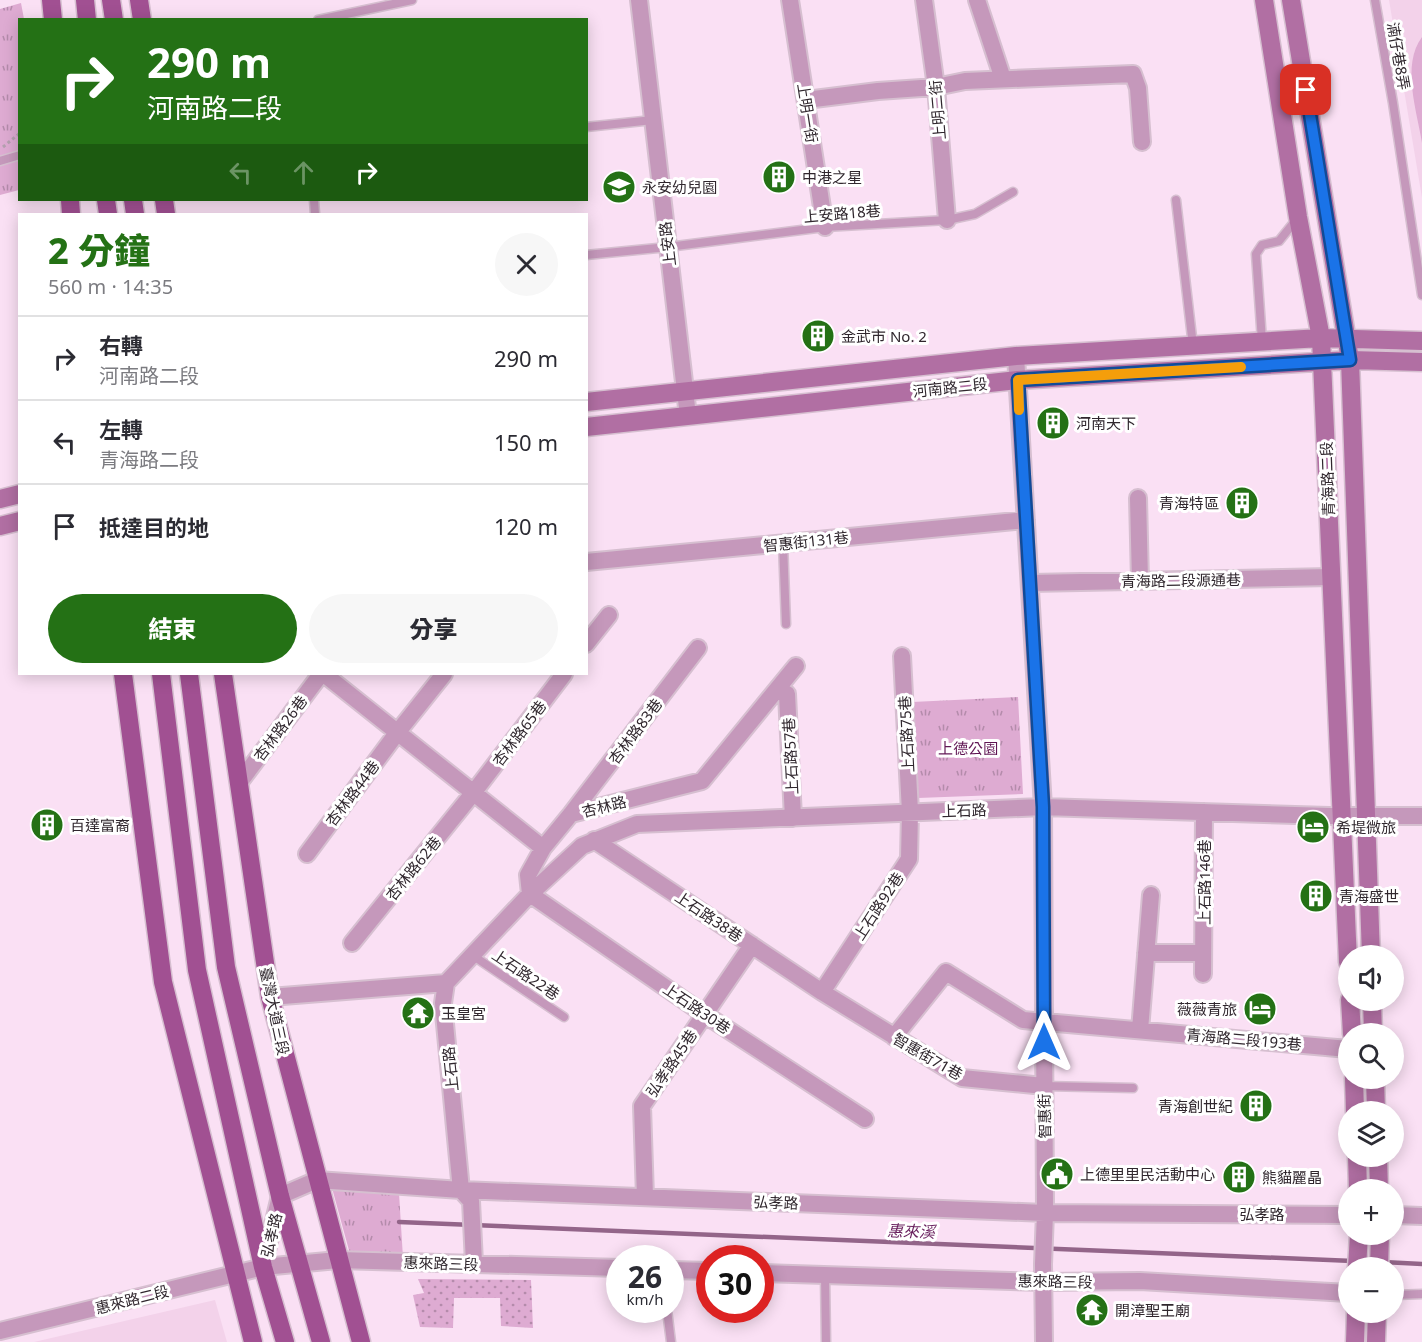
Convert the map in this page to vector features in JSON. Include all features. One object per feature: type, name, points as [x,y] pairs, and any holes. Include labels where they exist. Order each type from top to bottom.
[{"type":"main road","points":[[51,0],[53,18]]},
{"type":"main road","points":[[85,0],[87,18]]},
{"type":"main road","points":[[111,0],[114,18]]},
{"type":"main road","points":[[139,0],[142,18]]},
{"type":"main road","name":"青海路二段","points":[[1264,0],[1298,217],[1321,338],[1347,945]]},
{"type":"main road","name":"青海路二段","points":[[1291,0],[1350,360],[1371,945]]},
{"type":"main road","name":"河南路二段","points":[[588,402],[1016,356],[1321,338],[1422,341]]},
{"type":"main road","name":"河南路二段","points":[[588,427],[1018,380],[1350,360],[1422,362]]},
{"type":"main road","points":[[0,499],[18,494]]},
{"type":"main road","points":[[0,526],[18,522]]},
{"type":"main road","points":[[123,675],[162,982],[253,1342]]},
{"type":"main road","points":[[161,675],[197,970],[264,1267],[285,1342]]},
{"type":"main road","points":[[189,675],[226,967],[280,1196],[321,1342]]},
{"type":"main road","name":"臺灣大道三段","points":[[223,675],[270,997],[360,1342]]},
{"type":"main road","points":[[1355,1342],[1356,1323]]},
{"type":"main road","points":[[1376,1342],[1377,1323]]},
{"type":"street","name":"上安路","points":[[639,0],[688,416]]},
{"type":"street","name":"上明一街","points":[[790,0],[825,227]]},
{"type":"street","name":"上明二街","points":[[924,0],[936,87],[947,220]]},
{"type":"street","points":[[977,0],[1003,79]]},
{"type":"street","points":[[806,100],[936,87],[965,81],[1133,74],[1138,88],[1142,142]]},
{"type":"street","name":"智惠街","points":[[1016,356],[1043,807],[1045,1221],[1043,1282]]},
{"type":"street","points":[[1138,498],[1140,581]]},
{"type":"street","name":"智惠街131巷","points":[[588,562],[1026,520]]},
{"type":"street","name":"青海路二段源通巷","points":[[1030,584],[1331,577]]},
{"type":"street","points":[[588,641],[609,615]]},
{"type":"street","name":"杏林路83巷","points":[[571,814],[698,648]]},
{"type":"street","name":"上石路75巷","points":[[902,656],[910,812]]},
{"type":"street","name":"杏林路","points":[[543,848],[571,814],[702,781],[796,666]]},
{"type":"street","name":"杏林路26巷","points":[[239,783],[321,675]]},
{"type":"street","points":[[323,675],[543,848],[528,874],[530,894]]},
{"type":"street","name":"杏林路44巷","points":[[307,854],[443,675]]},
{"type":"street","name":"杏林路65巷","points":[[474,792],[563,675]]},
{"type":"street","name":"上石路57巷","points":[[787,694],[793,818]]},
{"type":"street","name":"杏林路62巷","points":[[352,943],[474,792]]},
{"type":"street","name":"上石路","points":[[474,1263],[443,1003],[446,983],[530,894],[582,846],[594,840],[637,824],[1043,807],[1342,816],[1422,816]]},
{"type":"street","name":"上石路92巷","points":[[822,992],[909,859],[910,812]]},
{"type":"street","name":"上石路146巷","points":[[1203,974],[1204,812]]},
{"type":"street","name":"上石路38巷","points":[[594,840],[822,992]]},
{"type":"street","name":"上石路30巷","points":[[530,894],[704,1014],[865,1119]]},
{"type":"street","points":[[1140,1030],[1150,895]]},
{"type":"street","name":"弘孝路45巷","points":[[645,1197],[642,1106],[752,945]]},
{"type":"street","points":[[1146,953],[1203,952]]},
{"type":"street","name":"青海路二段193巷","points":[[894,1036],[946,972],[1023,1020],[1338,1048]]},
{"type":"street","points":[[270,997],[446,983]]},
{"type":"street","name":"智惠街71巷","points":[[822,992],[962,1078],[1044,1086]]},
{"type":"street","name":"弘孝路","points":[[264,1267],[280,1196],[317,1180],[466,1195],[645,1197],[1045,1221],[1338,1215]]},
{"type":"street","points":[[1404,1215],[1422,1216]]},
{"type":"street","name":"惠來路三段","points":[[264,1267],[338,1260],[606,1268]]},
{"type":"street","name":"惠來路二段","points":[[0,1331],[264,1267]]},
{"type":"street","name":"惠來路三段","points":[[774,1273],[1043,1282],[1140,1281],[1338,1292]]},
{"type":"street","points":[[1043,1282],[1044,1342]]},
{"type":"lane","points":[[327,18],[412,0]]},
{"type":"lane","name":"湳仔巷8弄","points":[[1375,0],[1418,245],[1422,295]]},
{"type":"lane","points":[[588,127],[653,120]]},
{"type":"lane","points":[[0,161],[18,156]]},
{"type":"lane","name":"上安路18巷","points":[[588,255],[825,227],[947,220],[975,214],[1013,192]]},
{"type":"lane","points":[[1176,200],[1193,345]]},
{"type":"lane","points":[[1262,342],[1256,254],[1262,245],[1279,241],[1298,217]]},
{"type":"lane","points":[[783,543],[786,624]]},
{"type":"lane","name":"上石路22巷","points":[[472,955],[564,1017]]},
{"type":"lane","points":[[1044,1086],[1132,1088]]},
{"type":"lane","points":[[825,1275],[826,1342]]},
{"type":"lane","points":[[1404,1295],[1422,1294]]},
{"type":"lane","points":[[668,1323],[671,1342]]},
{"type":"path","points":[[0,149],[18,135]]},
{"type":"shaded area","points":[[1389,0],[1422,0],[1422,198]]},
{"type":"shaded area","points":[[215,1300],[227,1342],[34,1342]]},
{"type":"green space","points":[[21,3],[24,18],[18,18],[18,190],[0,195],[0,9]]},
{"type":"green space","points":[[1422,37],[1422,143],[1411,74],[1412,61]]},
{"type":"green space","name":"上德公園","points":[[1018,697],[1023,794],[918,798],[912,702]]},
{"type":"green space","points":[[332,1188],[399,1193],[403,1258],[350,1254]]},
{"type":"green space","points":[[418,1279],[531,1280],[533,1328],[501,1326],[500,1298],[454,1298],[453,1328],[420,1327],[413,1295],[424,1293]]},
{"type":"waterway","name":"惠來溪","points":[[399,1222],[1338,1260]]},
{"type":"waterway","name":"惠來溪","points":[[1404,1263],[1422,1264]]},
{"type":"slow traffic","points":[[1019,410],[1018,380],[1241,367]]},
{"type":"place","name":"中港之星","points":[[779,177]]},
{"type":"place","name":"永安幼兒園","points":[[619,187]]},
{"type":"place","name":"金武市 No. 2","points":[[818,336]]},
{"type":"place","name":"河南天下","points":[[1053,423]]},
{"type":"place","name":"青海特區","points":[[1242,503]]},
{"type":"place","name":"百達富裔","points":[[47,825]]},
{"type":"place","name":"希堤微旅","points":[[1313,827]]},
{"type":"place","name":"青海盛世","points":[[1316,896]]},
{"type":"place","name":"薇薇青旅","points":[[1260,1009]]},
{"type":"place","name":"玉皇宮","points":[[418,1013]]},
{"type":"place","name":"青海創世紀","points":[[1256,1106]]},
{"type":"place","name":"上德里里民活動中心","points":[[1057,1174]]},
{"type":"place","name":"熊貓麗晶","points":[[1239,1177]]},
{"type":"place","name":"開漳聖王廟","points":[[1092,1310]]},
{"type":"route","points":[[1044,1042],[1043,807],[1018,380],[1350,360],[1306,90]]}]
